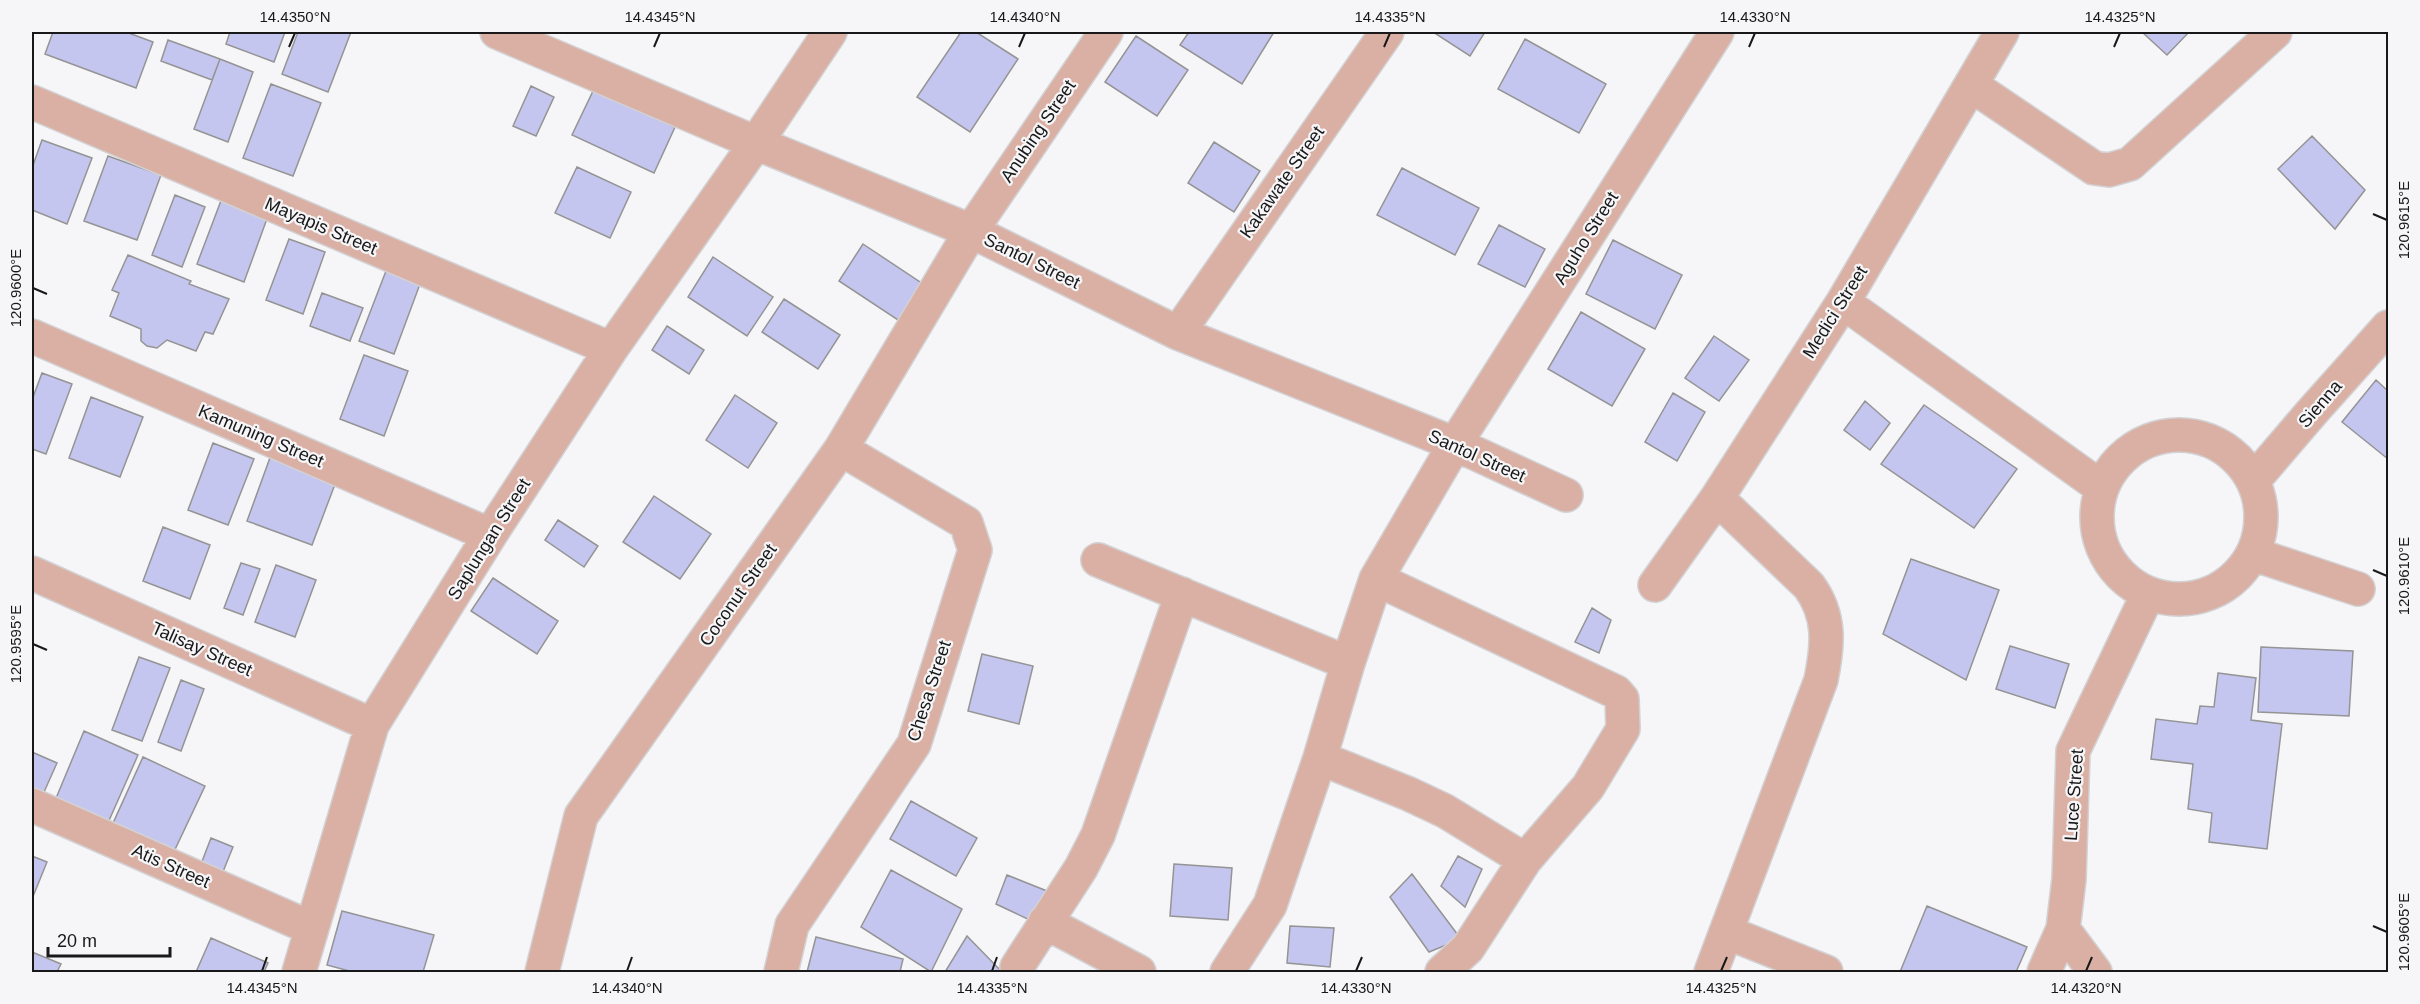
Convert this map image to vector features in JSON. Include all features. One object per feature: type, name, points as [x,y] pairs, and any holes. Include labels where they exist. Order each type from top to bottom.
[{"type":"street","name":"Santol Street","points":[[497,32],[756,143],[971,231],[1178,333],[1455,444],[1566,495]]},
{"type":"street","name":"Saplungan Street","points":[[299,972],[372,725],[490,536],[611,349],[756,143],[830,32]]},
{"type":"street","name":"Anubing Street","points":[[971,231],[1106,32]]},
{"type":"street","name":"Kakawate Street","points":[[1178,333],[1387,32]]},
{"type":"street","name":"Aguho Street","points":[[1227,972],[1270,905],[1320,758],[1376,579],[1455,444],[1717,32]]},
{"type":"street","name":"Medici Street","points":[[1655,585],[1717,498],[1844,302],[2002,32]]},
{"type":"street","points":[[1971,85],[2094,168],[2109,170],[2130,164],[2275,32]]},
{"type":"street","name":"Mayapis Street","points":[[32,102],[611,349]]},
{"type":"street","name":"Coconut Street","points":[[542,972],[581,816],[842,449],[971,231]]},
{"type":"street","points":[[1844,302],[2102,488]]},
{"type":"street","name":"Sienna","points":[[2253,482],[2388,327]]},
{"type":"street","name":"Kamuning Street","points":[[32,336],[490,536]]},
{"type":"street","points":[[2190,435],[2216,443],[2238,459],[2253,482],[2261,505],[2260,530],[2253,554],[2238,574],[2219,589],[2196,597],[2172,599],[2148,594],[2127,581],[2110,561],[2100,539],[2097,513],[2102,488],[2116,464],[2137,447],[2162,436],[2190,435]]},
{"type":"street","name":"Chesa Street","points":[[781,972],[792,925],[914,744],[975,550],[966,523],[842,449]]},
{"type":"street","points":[[1711,972],[1821,680],[1827,652],[1824,616],[1820,601],[1815,594],[1717,498]]},
{"type":"street","points":[[2253,554],[2358,589]]},
{"type":"street","points":[[1098,560],[1348,663]]},
{"type":"street","name":"Talisay Street","points":[[32,573],[372,725]]},
{"type":"street","points":[[1376,579],[1616,692],[1622,699],[1623,729],[1588,787],[1525,860],[1468,948],[1442,972]]},
{"type":"street","points":[[1017,967],[1081,867],[1098,835],[1182,594]]},
{"type":"street","name":"Luce Street","points":[[2044,972],[2063,929],[2068,879],[2073,751],[2148,594]]},
{"type":"street","points":[[1320,758],[1445,811],[1525,860]]},
{"type":"street","name":"Atis Street","points":[[32,805],[311,928]]},
{"type":"street","points":[[1045,922],[1139,972]]},
{"type":"street","points":[[2063,929],[2095,972]]},
{"type":"street","points":[[1726,932],[1826,972]]},
{"type":"building","points":[[53,32],[126,32],[153,42],[136,88],[45,54]]},
{"type":"building","points":[[230,32],[285,32],[274,62],[226,44]]},
{"type":"building","points":[[298,32],[351,32],[328,92],[282,74]]},
{"type":"building","points":[[961,32],[976,32],[1018,59],[970,132],[917,97]]},
{"type":"building","points":[[1189,32],[1274,32],[1242,84],[1180,45]]},
{"type":"building","points":[[1433,32],[1485,32],[1470,56]]},
{"type":"building","points":[[2142,32],[2189,32],[2167,55]]},
{"type":"building","points":[[1136,36],[1188,70],[1157,116],[1105,82]]},
{"type":"building","points":[[1525,39],[1606,84],[1579,133],[1498,89]]},
{"type":"building","points":[[168,40],[220,59],[212,80],[161,61]]},
{"type":"building","points":[[220,59],[253,72],[228,142],[194,129]]},
{"type":"building","points":[[271,84],[321,103],[293,176],[243,158]]},
{"type":"building","points":[[531,86],[554,97],[536,136],[513,126]]},
{"type":"building","points":[[594,89],[675,127],[654,173],[572,135]]},
{"type":"building","points":[[2312,136],[2365,190],[2335,229],[2278,169]]},
{"type":"building","points":[[42,140],[92,158],[67,224],[32,210],[32,168]]},
{"type":"building","points":[[1214,142],[1260,171],[1234,212],[1188,183]]},
{"type":"building","points":[[108,156],[161,175],[137,240],[84,221]]},
{"type":"building","points":[[577,167],[631,192],[610,238],[555,213]]},
{"type":"building","points":[[1402,168],[1479,208],[1455,255],[1377,215]]},
{"type":"building","points":[[175,195],[205,207],[182,267],[152,255]]},
{"type":"building","points":[[222,198],[268,216],[244,282],[197,264]]},
{"type":"building","points":[[1499,225],[1545,249],[1525,287],[1478,264]]},
{"type":"building","points":[[289,239],[325,252],[303,314],[266,300]]},
{"type":"building","points":[[1613,240],[1682,275],[1655,329],[1586,294]]},
{"type":"building","points":[[863,244],[923,284],[898,320],[839,281]]},
{"type":"building","points":[[128,255],[191,281],[189,284],[229,299],[213,334],[205,332],[196,351],[167,340],[157,348],[147,346],[141,341],[141,329],[110,316],[119,293],[112,290]]},
{"type":"building","points":[[713,257],[773,297],[747,336],[688,297]]},
{"type":"building","points":[[386,271],[420,284],[394,354],[359,341]]},
{"type":"building","points":[[322,293],[363,308],[350,341],[310,326]]},
{"type":"building","points":[[784,299],[840,335],[818,369],[762,332]]},
{"type":"building","points":[[1581,312],[1645,349],[1612,406],[1548,369]]},
{"type":"building","points":[[667,326],[704,350],[689,374],[652,350]]},
{"type":"building","points":[[1714,336],[1749,360],[1719,401],[1685,378]]},
{"type":"building","points":[[364,355],[408,371],[384,436],[340,419]]},
{"type":"building","points":[[42,373],[72,384],[46,454],[32,449],[32,400]]},
{"type":"building","points":[[2376,380],[2388,391],[2388,459],[2342,422]]},
{"type":"building","points":[[1673,393],[1705,412],[1677,461],[1645,442]]},
{"type":"building","points":[[735,395],[777,423],[748,468],[706,440]]},
{"type":"building","points":[[91,397],[143,417],[120,477],[69,458]]},
{"type":"building","points":[[1865,401],[1890,423],[1870,450],[1844,430]]},
{"type":"building","points":[[1924,405],[2017,469],[1974,528],[1881,464]]},
{"type":"building","points":[[213,443],[254,459],[228,525],[188,510]]},
{"type":"building","points":[[271,455],[337,479],[312,545],[247,521]]},
{"type":"building","points":[[654,496],[711,534],[680,579],[623,542]]},
{"type":"building","points":[[558,520],[598,546],[584,567],[545,540]]},
{"type":"building","points":[[163,527],[210,545],[190,599],[143,581]]},
{"type":"building","points":[[1911,559],[1999,590],[1966,680],[1883,634]]},
{"type":"building","points":[[241,563],[260,569],[243,615],[224,608]]},
{"type":"building","points":[[276,565],[316,580],[295,637],[255,622]]},
{"type":"building","points":[[493,578],[558,621],[537,654],[471,611]]},
{"type":"building","points":[[1592,608],[1611,620],[1599,653],[1575,642]]},
{"type":"building","points":[[2010,646],[2069,664],[2055,708],[1996,689]]},
{"type":"building","points":[[2261,647],[2353,651],[2349,716],[2258,712]]},
{"type":"building","points":[[982,654],[1033,666],[1019,724],[968,711]]},
{"type":"building","points":[[139,657],[170,668],[142,741],[112,730]]},
{"type":"building","points":[[2218,673],[2256,678],[2251,720],[2282,724],[2267,849],[2209,842],[2212,813],[2188,809],[2193,764],[2151,759],[2156,719],[2197,724],[2200,706],[2214,707]]},
{"type":"building","points":[[181,680],[204,689],[181,751],[158,742]]},
{"type":"building","points":[[84,731],[138,755],[107,825],[54,803]]},
{"type":"building","points":[[32,752],[57,763],[40,801],[32,797]]},
{"type":"building","points":[[143,757],[205,786],[170,860],[109,832]]},
{"type":"building","points":[[911,801],[977,838],[956,876],[890,839]]},
{"type":"building","points":[[211,838],[233,847],[218,884],[196,877]]},
{"type":"building","points":[[32,856],[47,862],[32,899]]},
{"type":"building","points":[[1458,856],[1482,869],[1465,907],[1441,886]]},
{"type":"building","points":[[1174,864],[1232,868],[1228,920],[1170,916]]},
{"type":"building","points":[[891,870],[962,909],[931,972],[861,927]]},
{"type":"building","points":[[1412,874],[1461,939],[1429,952],[1390,897]]},
{"type":"building","points":[[1007,875],[1052,893],[1036,923],[996,904]]},
{"type":"building","points":[[1927,906],[2027,947],[2016,972],[1900,972]]},
{"type":"building","points":[[342,911],[434,935],[423,972],[353,972],[327,965]]},
{"type":"building","points":[[1290,926],[1334,928],[1330,967],[1287,963]]},
{"type":"building","points":[[967,936],[1002,972],[945,972]]},
{"type":"building","points":[[816,937],[903,959],[900,972],[807,972]]},
{"type":"building","points":[[211,938],[268,963],[264,972],[196,972]]},
{"type":"building","points":[[32,952],[61,964],[57,972],[32,972]]}]
